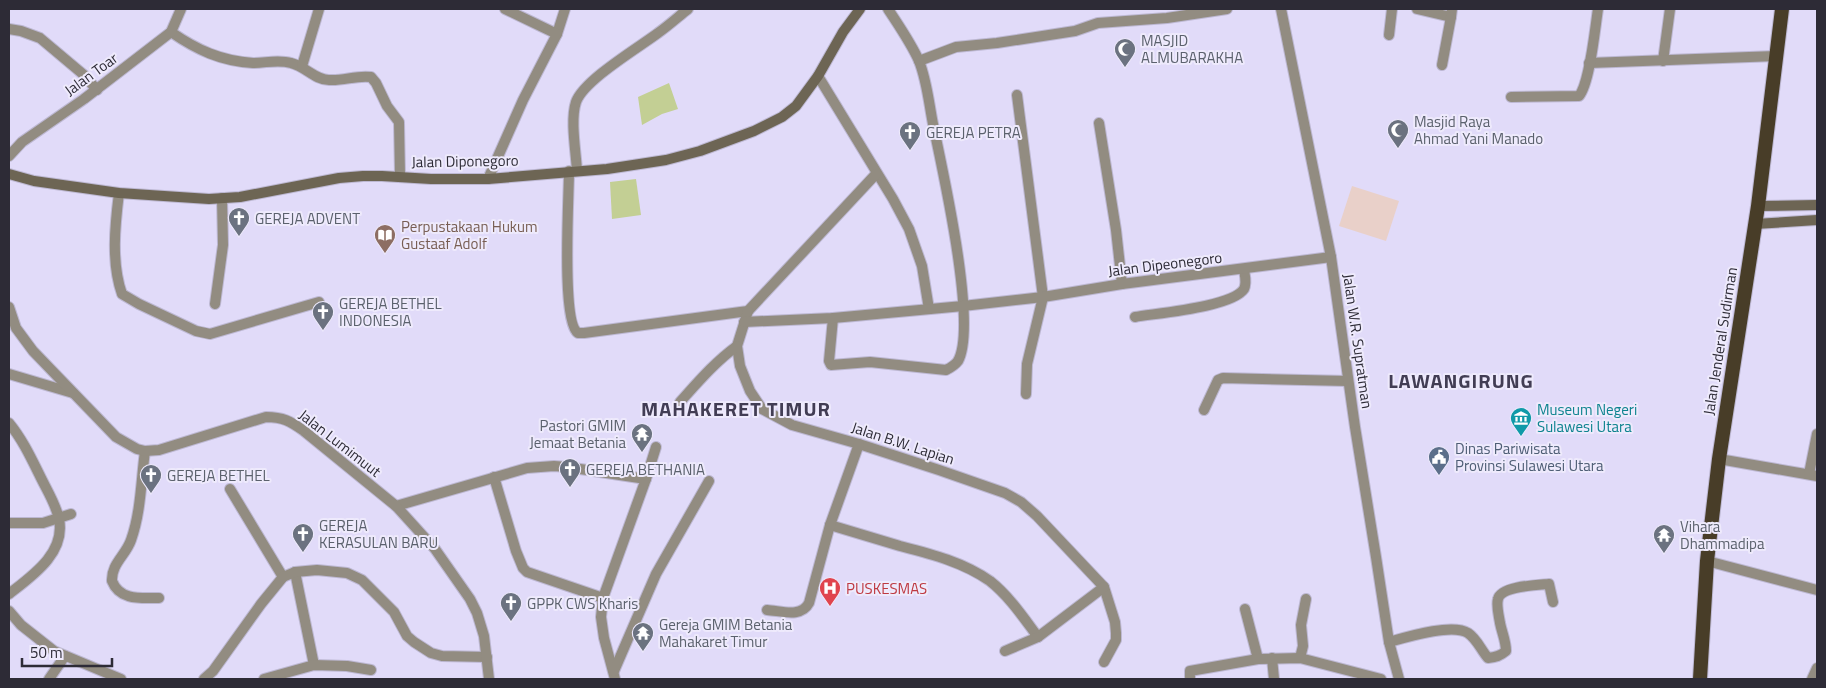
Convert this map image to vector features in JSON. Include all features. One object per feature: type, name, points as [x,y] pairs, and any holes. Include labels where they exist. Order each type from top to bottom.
[{"type":"highway","name":"Jalan Jenderal Sudirman","points":[[1700,679],[1707,561],[1719,459],[1758,206],[1782,9]]},
{"type":"main road","name":"Jalan Diponegoro","points":[[9,174],[34,181],[119,193],[209,199],[240,197],[339,178],[400,176],[431,179],[488,179],[607,169],[666,160],[733,139],[782,117],[796,106],[818,76],[843,32],[860,9]]},
{"type":"main road","points":[[1758,206],[1817,205]]},
{"type":"main road","points":[[1755,224],[1817,220]]},
{"type":"street","points":[[181,9],[172,32],[192,46],[209,54],[252,63],[278,61],[302,66],[322,79],[330,81],[358,76],[371,77],[387,106],[399,122],[400,176]]},
{"type":"street","points":[[302,66],[318,9]]},
{"type":"street","points":[[505,9],[557,34]]},
{"type":"street","points":[[488,179],[523,100],[557,34],[565,9]]},
{"type":"street","points":[[688,9],[659,33],[600,75],[580,94],[576,102],[567,282],[572,325],[575,331],[578,333],[590,333],[748,311],[876,174]]},
{"type":"street","points":[[833,318],[829,361],[831,365],[870,362],[946,370],[958,361],[964,324],[958,253],[927,91],[919,62],[888,9]]},
{"type":"street","points":[[919,62],[956,47],[997,43],[1075,30],[1098,24],[1167,18],[1227,9]]},
{"type":"street","name":"Jalan W.R. Supratman","points":[[1281,9],[1331,257],[1348,380],[1390,642],[1399,679]]},
{"type":"street","points":[[1389,36],[1392,9]]},
{"type":"street","points":[[1417,9],[1452,13],[1442,65]]},
{"type":"street","points":[[1511,97],[1579,96],[1586,79],[1598,9]]},
{"type":"street","points":[[1663,61],[1670,9]]},
{"type":"street","points":[[9,30],[21,31],[40,38],[84,75],[97,90]]},
{"type":"street","name":"Jalan Toar","points":[[9,156],[22,142],[97,90],[172,32]]},
{"type":"street","points":[[1589,63],[1776,56]]},
{"type":"street","points":[[818,76],[893,199],[909,229],[922,266],[930,309]]},
{"type":"street","points":[[1017,95],[1043,297],[1027,364],[1026,394]]},
{"type":"street","points":[[1099,123],[1116,230],[1122,284]]},
{"type":"street","points":[[119,193],[116,233],[118,278],[122,294],[133,301],[196,331],[210,334],[319,302]]},
{"type":"street","points":[[215,304],[223,245],[222,198]]},
{"type":"street","name":"Jalan Dipeonegoro","points":[[744,322],[833,318],[963,306],[1043,297],[1122,284],[1244,270],[1331,257]]},
{"type":"street","points":[[1135,317],[1228,301],[1244,288],[1246,284],[1244,270]]},
{"type":"street","points":[[9,307],[16,328],[33,351],[116,437],[128,445],[145,452],[140,500],[131,540],[114,568],[112,581],[119,593],[127,596],[159,598]]},
{"type":"street","name":"Jalan B.W. Lapian","points":[[748,311],[737,346],[740,366],[750,391],[762,409],[792,425],[859,444],[1005,493],[1021,502],[1037,516],[1104,587],[1115,622],[1116,633],[1116,640],[1104,662]]},
{"type":"street","points":[[680,402],[706,372],[737,346]]},
{"type":"street","points":[[9,374],[73,393]]},
{"type":"street","points":[[1204,410],[1218,380],[1223,378],[1348,380]]},
{"type":"street","name":"Jalan Lumimuut","points":[[145,452],[188,442],[255,420],[279,417],[304,431],[396,506],[434,549],[470,599],[477,613],[484,636],[489,679]]},
{"type":"street","points":[[9,423],[20,437],[52,500],[59,518],[58,540],[50,556],[40,569],[9,594]]},
{"type":"street","points":[[1719,459],[1813,475],[1817,434]]},
{"type":"street","points":[[767,610],[798,613],[806,609],[830,525],[859,444]]},
{"type":"street","points":[[614,675],[604,638],[603,598],[656,447]]},
{"type":"street","points":[[396,506],[527,468],[554,466],[646,479]]},
{"type":"street","points":[[494,477],[516,551],[523,568],[535,576],[603,598]]},
{"type":"street","points":[[614,675],[656,574],[708,481]]},
{"type":"street","points":[[230,489],[282,577]]},
{"type":"street","points":[[9,524],[43,523],[71,514]]},
{"type":"street","points":[[830,525],[966,566],[991,582],[1003,593],[1038,637]]},
{"type":"street","points":[[1707,561],[1817,590]]},
{"type":"street","points":[[204,679],[213,671],[282,577],[295,572],[317,570],[347,573],[362,580],[394,612],[407,636],[423,648],[442,656],[487,657]]},
{"type":"street","points":[[295,572],[314,665]]},
{"type":"street","points":[[1390,642],[1434,632],[1463,631],[1468,633],[1479,644],[1488,658],[1494,657],[1506,651],[1498,610],[1498,599],[1501,594],[1511,589],[1549,584],[1553,602]]},
{"type":"street","points":[[1005,651],[1038,637],[1104,587]]},
{"type":"street","points":[[1300,658],[1303,646],[1302,625],[1306,599]]},
{"type":"street","points":[[1245,609],[1258,659]]},
{"type":"street","points":[[9,611],[20,625],[42,644],[65,656],[121,679]]},
{"type":"street","points":[[49,679],[65,656]]},
{"type":"street","points":[[1272,658],[1274,679]]},
{"type":"street","points":[[1190,677],[1190,671],[1258,659],[1300,658],[1381,679]]},
{"type":"street","points":[[264,679],[314,665],[347,666],[371,670]]},
{"type":"street","points":[[1812,679],[1817,668]]},
{"type":"shaded area","points":[[1352,186],[1399,201],[1386,241],[1339,226]]},
{"type":"green space","points":[[669,83],[678,109],[662,114],[642,125],[638,97]]},
{"type":"green space","points":[[636,179],[641,215],[612,219],[610,182]]},
{"type":"place","name":"MASJID ALMUBARAKHA","points":[[1125,68]]},
{"type":"place","name":"Masjid Raya Ahmad Yani Manado","points":[[1398,149]]},
{"type":"place","name":"GEREJA PETRA","points":[[910,151]]},
{"type":"place","name":"GEREJA ADVENT","points":[[239,237]]},
{"type":"place","name":"Perpustakaan Hukum Gustaaf Adolf","points":[[385,254]]},
{"type":"place","name":"GEREJA BETHEL INDONESIA","points":[[323,331]]},
{"type":"place","name":"Museum Negeri Sulawesi Utara","points":[[1521,437]]},
{"type":"place","name":"Pastori GMIM Jemaat Betania","points":[[642,453]]},
{"type":"place","name":"Dinas Pariwisata Provinsi Sulawesi Utara","points":[[1439,476]]},
{"type":"place","name":"GEREJA BETHANIA","points":[[570,488]]},
{"type":"place","name":"GEREJA BETHEL","points":[[151,494]]},
{"type":"place","name":"GEREJA KERASULAN BARU","points":[[303,553]]},
{"type":"place","name":"Vihara Dhammadipa","points":[[1664,554]]},
{"type":"place","name":"PUSKESMAS","points":[[830,607]]},
{"type":"place","name":"GPPK CWS Kharis","points":[[511,622]]},
{"type":"place","name":"Gereja GMIM Betania Mahakaret Timur","points":[[643,652]]},
{"type":"district","name":"LAWANGIRUNG","points":[[1461,380]]},
{"type":"district","name":"MAHAKERET TIMUR","points":[[736,408]]}]
